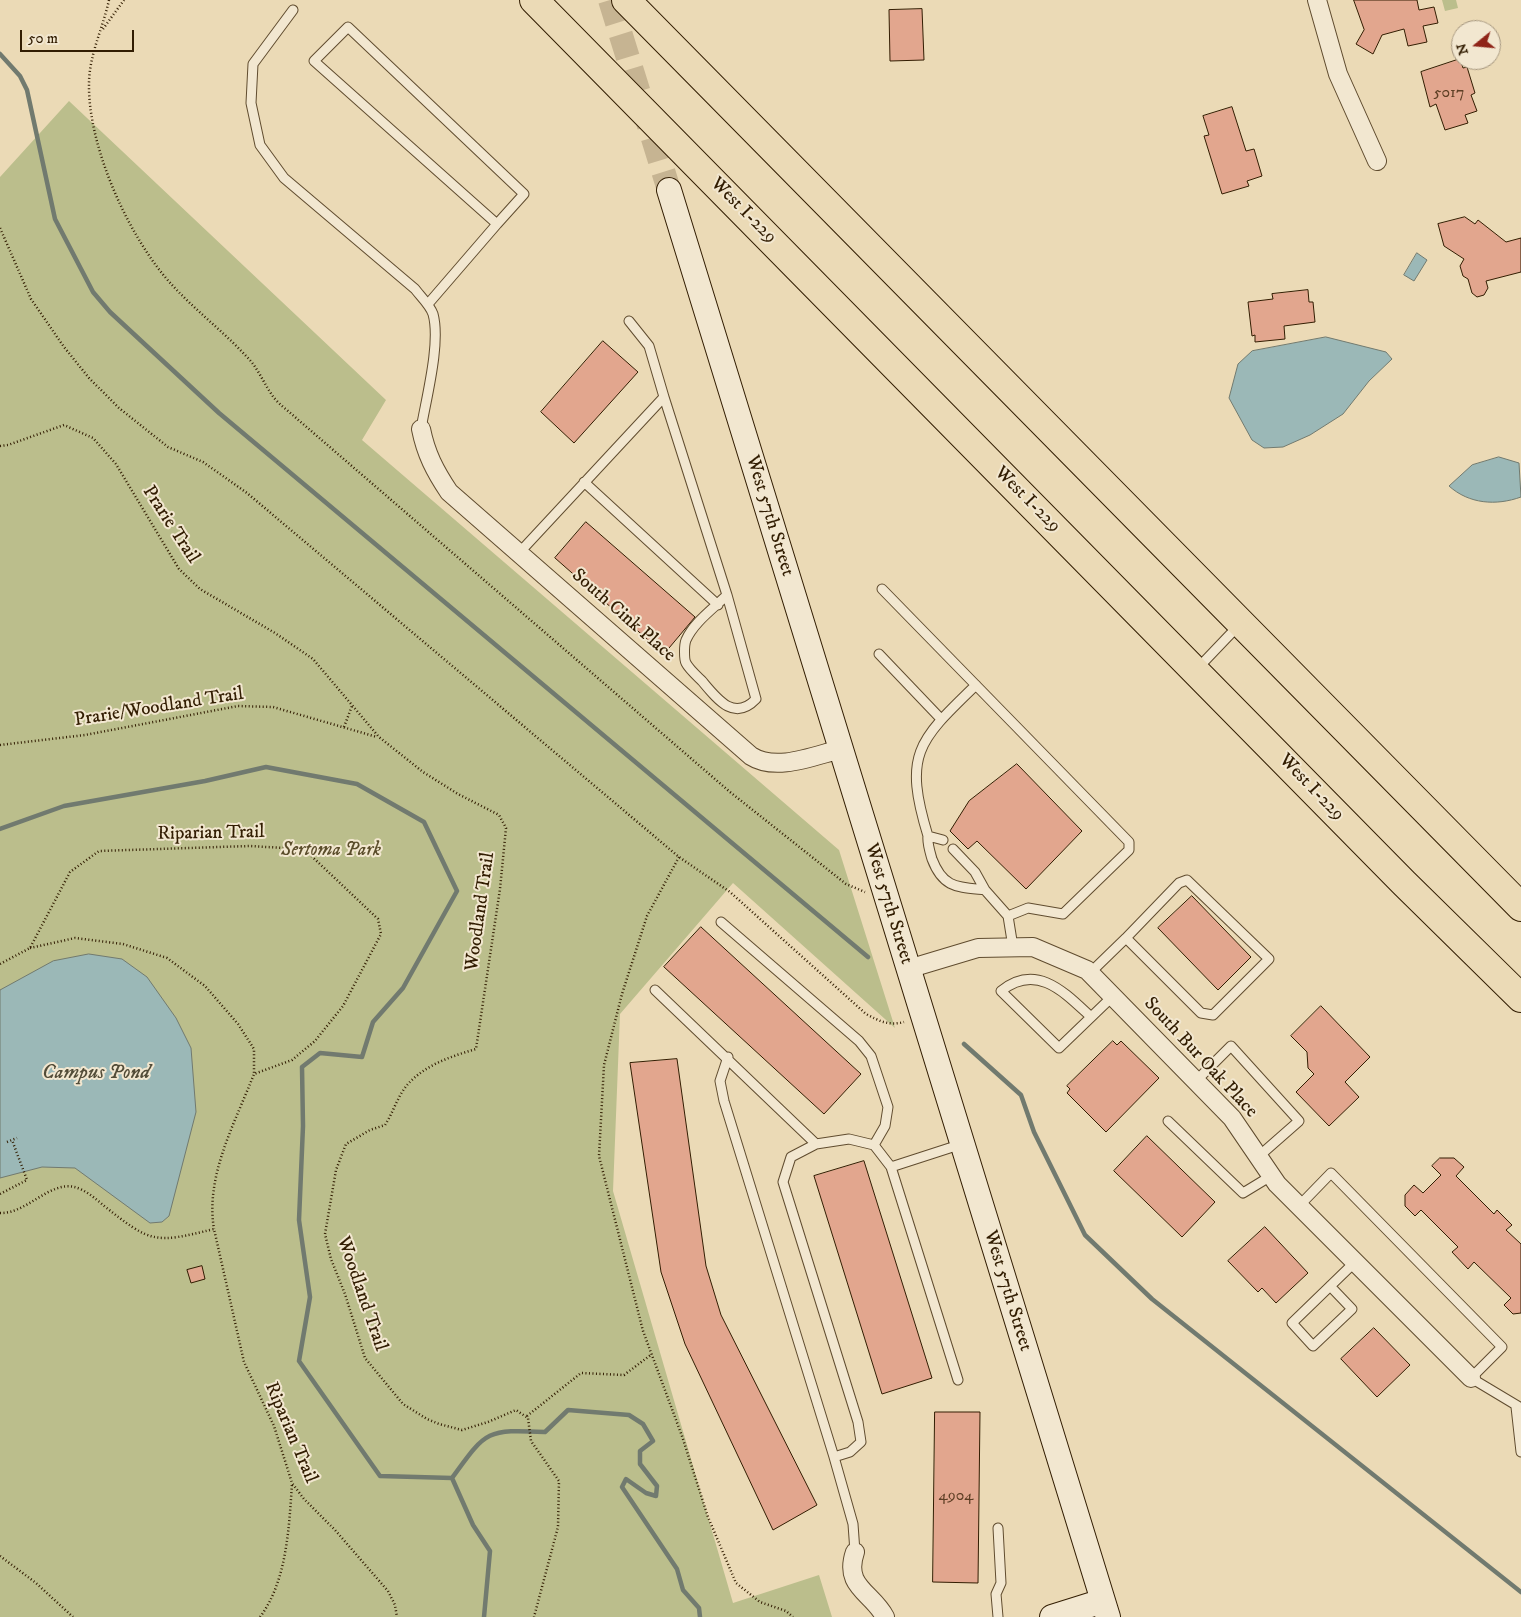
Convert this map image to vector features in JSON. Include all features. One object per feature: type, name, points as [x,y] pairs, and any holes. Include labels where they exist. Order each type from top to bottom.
[{"type":"highway","name":"West I-229","points":[[534,0],[1404,883],[1521,998]]},
{"type":"highway","points":[[626,0],[1521,907]]},
{"type":"highway","points":[[1404,883],[1521,1014]]},
{"type":"main road","name":"West 57th Street","points":[[669,190],[1105,1609]]},
{"type":"main road","points":[[1052,1617],[1105,1609]]},
{"type":"street","points":[[1318,0],[1338,74],[1377,161]]},
{"type":"street","name":"South Cink Place","points":[[421,429],[425,450],[434,470],[449,492],[760,762],[786,762],[840,749]]},
{"type":"street","name":"South Bur Oak Place","points":[[908,969],[978,948],[1033,947],[1090,973],[1232,1118],[1271,1176],[1299,1206],[1471,1378]]},
{"type":"street","points":[[855,1552],[851,1564],[854,1578],[864,1594],[878,1604],[885,1617]]},
{"type":"lane","points":[[293,10],[253,64],[251,103],[260,145],[284,178],[415,290],[428,304],[433,314],[436,336],[421,429]]},
{"type":"lane","points":[[428,304],[524,194],[348,27],[314,61],[497,224]]},
{"type":"lane","points":[[629,320],[649,346],[728,595],[756,699],[749,706],[739,710],[730,708],[715,696],[686,663],[685,642],[693,628],[728,595]]},
{"type":"lane","points":[[520,553],[664,397]]},
{"type":"lane","points":[[584,482],[718,605]]},
{"type":"lane","points":[[882,589],[1129,842],[1129,850],[1063,914],[1028,908],[1008,916]]},
{"type":"lane","points":[[1196,670],[1241,624]]},
{"type":"lane","points":[[878,654],[941,719]]},
{"type":"lane","points":[[976,685],[941,719],[926,739],[915,771],[919,802],[931,856],[942,878],[959,887],[985,890]]},
{"type":"lane","points":[[928,836],[943,840]]},
{"type":"lane","points":[[953,849],[975,872],[985,890],[1008,916],[1013,947]]},
{"type":"lane","points":[[1090,973],[1179,883],[1187,880],[1269,959],[1213,1015],[1201,1013],[1126,938]]},
{"type":"lane","points":[[722,922],[859,1041],[871,1056],[888,1107],[884,1126],[874,1145]]},
{"type":"lane","points":[[1091,1018],[1060,988],[1050,983],[1034,979],[1022,980],[1010,984],[1001,992],[1059,1048],[1091,1018],[1113,996]]},
{"type":"lane","points":[[655,990],[728,1057],[816,1144]]},
{"type":"lane","points":[[1196,1081],[1231,1046],[1299,1121],[1258,1157]]},
{"type":"lane","points":[[728,1057],[720,1081],[724,1101],[834,1457],[853,1524],[855,1552]]},
{"type":"lane","points":[[1168,1121],[1243,1194],[1271,1176]]},
{"type":"lane","points":[[834,1457],[850,1452],[861,1442],[858,1422],[783,1182],[791,1157],[816,1144],[849,1139],[874,1145],[891,1167],[958,1380]]},
{"type":"lane","points":[[891,1167],[962,1144]]},
{"type":"lane","points":[[1299,1206],[1331,1172],[1502,1347],[1471,1378],[1519,1407],[1521,1452]]},
{"type":"lane","points":[[1330,1286],[1352,1308],[1313,1346],[1292,1323],[1330,1286],[1355,1262]]},
{"type":"lane","points":[[998,1528],[1001,1583],[996,1594],[998,1617]]},
{"type":"path","points":[[109,0],[91,65],[89,84],[91,107],[101,151],[121,206],[136,235],[156,266],[174,287],[249,360],[272,395],[316,436],[730,792],[846,884],[858,890],[884,892]]},
{"type":"path","points":[[102,30],[124,0]]},
{"type":"path","points":[[0,228],[21,279],[46,323],[89,378],[119,408],[168,448],[203,462],[247,493],[679,856],[730,892],[866,1014],[875,1019],[894,1024],[922,1016]]},
{"type":"path","name":"Prarie Trail","points":[[0,446],[8,445],[64,425],[93,438],[116,464],[178,569],[200,589],[275,633],[313,659],[379,737]]},
{"type":"path","name":"Prarie/Woodland Trail","points":[[0,744],[85,735],[238,706],[273,707],[379,737]]},
{"type":"path","points":[[344,727],[352,706]]},
{"type":"path","name":"Woodland Trail","points":[[379,737],[444,785],[499,815],[506,828],[500,889],[476,1048],[456,1054],[424,1070],[406,1086],[385,1125],[370,1130],[346,1144],[336,1170],[325,1234],[330,1259],[345,1294],[365,1358],[403,1404],[427,1419],[462,1430],[516,1410],[528,1417]]},
{"type":"path","name":"Riparian Trail","points":[[30,948],[70,872],[99,851],[249,846],[304,849],[378,919],[381,934],[343,1006],[315,1041],[292,1060],[254,1074],[213,1183],[211,1209],[244,1362],[274,1426],[292,1483],[304,1499],[388,1590],[395,1605],[397,1617]]},
{"type":"path","points":[[679,856],[648,916],[622,994],[604,1065],[599,1156],[643,1331],[682,1436],[708,1517],[736,1583],[760,1602],[786,1610],[793,1617]]},
{"type":"path","points":[[0,964],[30,948],[75,938],[123,944],[167,958],[205,986],[238,1024],[254,1049],[254,1074]]},
{"type":"path","points":[[7,1142],[17,1138]]},
{"type":"path","points":[[0,1194],[27,1180],[12,1140]]},
{"type":"path","points":[[0,1213],[8,1214],[26,1207],[56,1189],[74,1186],[90,1195],[132,1228],[148,1236],[166,1240],[214,1229]]},
{"type":"path","points":[[534,1617],[558,1527],[559,1481],[531,1441],[528,1417],[581,1373],[624,1374],[652,1354]]},
{"type":"path","points":[[260,1617],[269,1606],[282,1565],[290,1523],[292,1483]]},
{"type":"path","points":[[0,1556],[36,1583],[73,1617]]},
{"type":"green space","points":[[1442,0],[1456,0],[1458,8],[1445,11]]},
{"type":"green space","name":"Sertoma Park","points":[[69,101],[386,400],[362,440],[839,850],[895,1028],[733,883],[620,1014],[613,1191],[733,1603],[819,1575],[832,1617],[0,1617],[0,177]]},
{"type":"water","points":[[1417,253],[1427,260],[1414,281],[1404,275]]},
{"type":"water","points":[[1326,337],[1386,352],[1392,359],[1369,381],[1343,414],[1310,435],[1283,447],[1264,448],[1252,440],[1229,398],[1238,364],[1252,351]]},
{"type":"water","points":[[1499,457],[1519,463],[1521,497],[1502,502],[1483,502],[1465,497],[1449,486],[1472,465]]},
{"type":"water","name":"Campus Pond","points":[[89,954],[122,959],[147,977],[176,1018],[191,1048],[196,1112],[169,1216],[162,1222],[150,1223],[75,1168],[42,1167],[0,1178],[0,990],[53,961]]},
{"type":"building","points":[[1354,0],[1417,0],[1419,10],[1434,7],[1438,23],[1423,26],[1427,42],[1408,46],[1404,29],[1382,35],[1373,54],[1356,44],[1364,30]]},
{"type":"building","points":[[922,9],[924,60],[890,61],[889,10]]},
{"type":"building","points":[[1451,62],[1451,70],[1468,70],[1475,93],[1471,95],[1477,111],[1465,115],[1468,123],[1445,130],[1436,104],[1430,107],[1421,72]]},
{"type":"building","points":[[1232,107],[1246,151],[1254,149],[1262,176],[1247,181],[1249,186],[1222,194],[1204,136],[1209,135],[1203,116]]},
{"type":"building","points":[[1465,217],[1475,224],[1478,220],[1506,242],[1521,238],[1521,272],[1486,281],[1488,288],[1484,295],[1477,297],[1472,293],[1468,279],[1463,276],[1460,266],[1464,259],[1444,246],[1438,224]]},
{"type":"building","points":[[1308,290],[1309,302],[1313,302],[1315,322],[1284,326],[1285,339],[1255,342],[1255,335],[1252,336],[1248,302],[1273,299],[1272,294]]},
{"type":"building","points":[[603,341],[638,372],[574,443],[541,412]]},
{"type":"building","points":[[586,522],[695,617],[664,654],[555,558]]},
{"type":"building","points":[[1017,764],[1082,831],[1026,889],[977,841],[968,849],[950,831],[969,801]]},
{"type":"building","points":[[1192,896],[1251,957],[1218,990],[1158,928]]},
{"type":"building","points":[[701,927],[861,1074],[824,1114],[664,967]]},
{"type":"building","points":[[1321,1006],[1370,1057],[1345,1082],[1359,1097],[1329,1126],[1296,1092],[1314,1074],[1308,1068],[1307,1052],[1291,1036]]},
{"type":"building","points":[[1113,1041],[1117,1045],[1121,1041],[1159,1078],[1106,1132],[1067,1093],[1070,1089],[1067,1086]]},
{"type":"building","points":[[677,1059],[706,1266],[721,1315],[817,1505],[773,1530],[685,1344],[661,1272],[630,1063]]},
{"type":"building","points":[[1147,1136],[1215,1202],[1182,1237],[1114,1171]]},
{"type":"building","points":[[1440,1158],[1454,1158],[1464,1167],[1456,1176],[1494,1214],[1497,1210],[1512,1225],[1506,1230],[1521,1244],[1521,1313],[1513,1314],[1504,1305],[1511,1298],[1474,1262],[1468,1269],[1452,1252],[1458,1247],[1421,1210],[1415,1216],[1405,1206],[1405,1195],[1414,1185],[1423,1193],[1441,1175],[1432,1166]]},
{"type":"building","points":[[864,1161],[932,1378],[882,1394],[814,1176]]},
{"type":"building","points":[[1265,1227],[1308,1273],[1276,1303],[1262,1288],[1258,1292],[1228,1261]]},
{"type":"building","points":[[202,1266],[205,1279],[191,1283],[187,1270]]},
{"type":"building","points":[[1374,1328],[1410,1365],[1377,1397],[1341,1359]]},
{"type":"building","points":[[935,1412],[980,1412],[978,1583],[933,1582]]},
{"type":"waterway","points":[[0,54],[20,76],[27,90],[55,219],[93,292],[110,312],[219,413],[868,957]]},
{"type":"waterway","points":[[0,829],[64,806],[205,781],[266,767],[357,784],[424,822],[457,891],[403,988],[373,1022],[362,1057],[320,1053],[302,1067],[303,1126],[299,1220],[310,1297],[299,1361],[380,1476],[452,1478],[473,1525],[490,1551],[484,1617]]},
{"type":"waterway","points":[[964,1044],[1021,1095],[1034,1132],[1085,1235],[1152,1299],[1521,1592]]},
{"type":"waterway","points":[[452,1478],[473,1451],[489,1436],[510,1431],[545,1432],[568,1410],[629,1415],[643,1424],[653,1441],[640,1451],[640,1464],[657,1486],[656,1496],[646,1493],[626,1479],[622,1487],[677,1569],[683,1590],[699,1608],[700,1617]]},
{"type":"tunnel","points":[[610,0],[669,190]]}]
